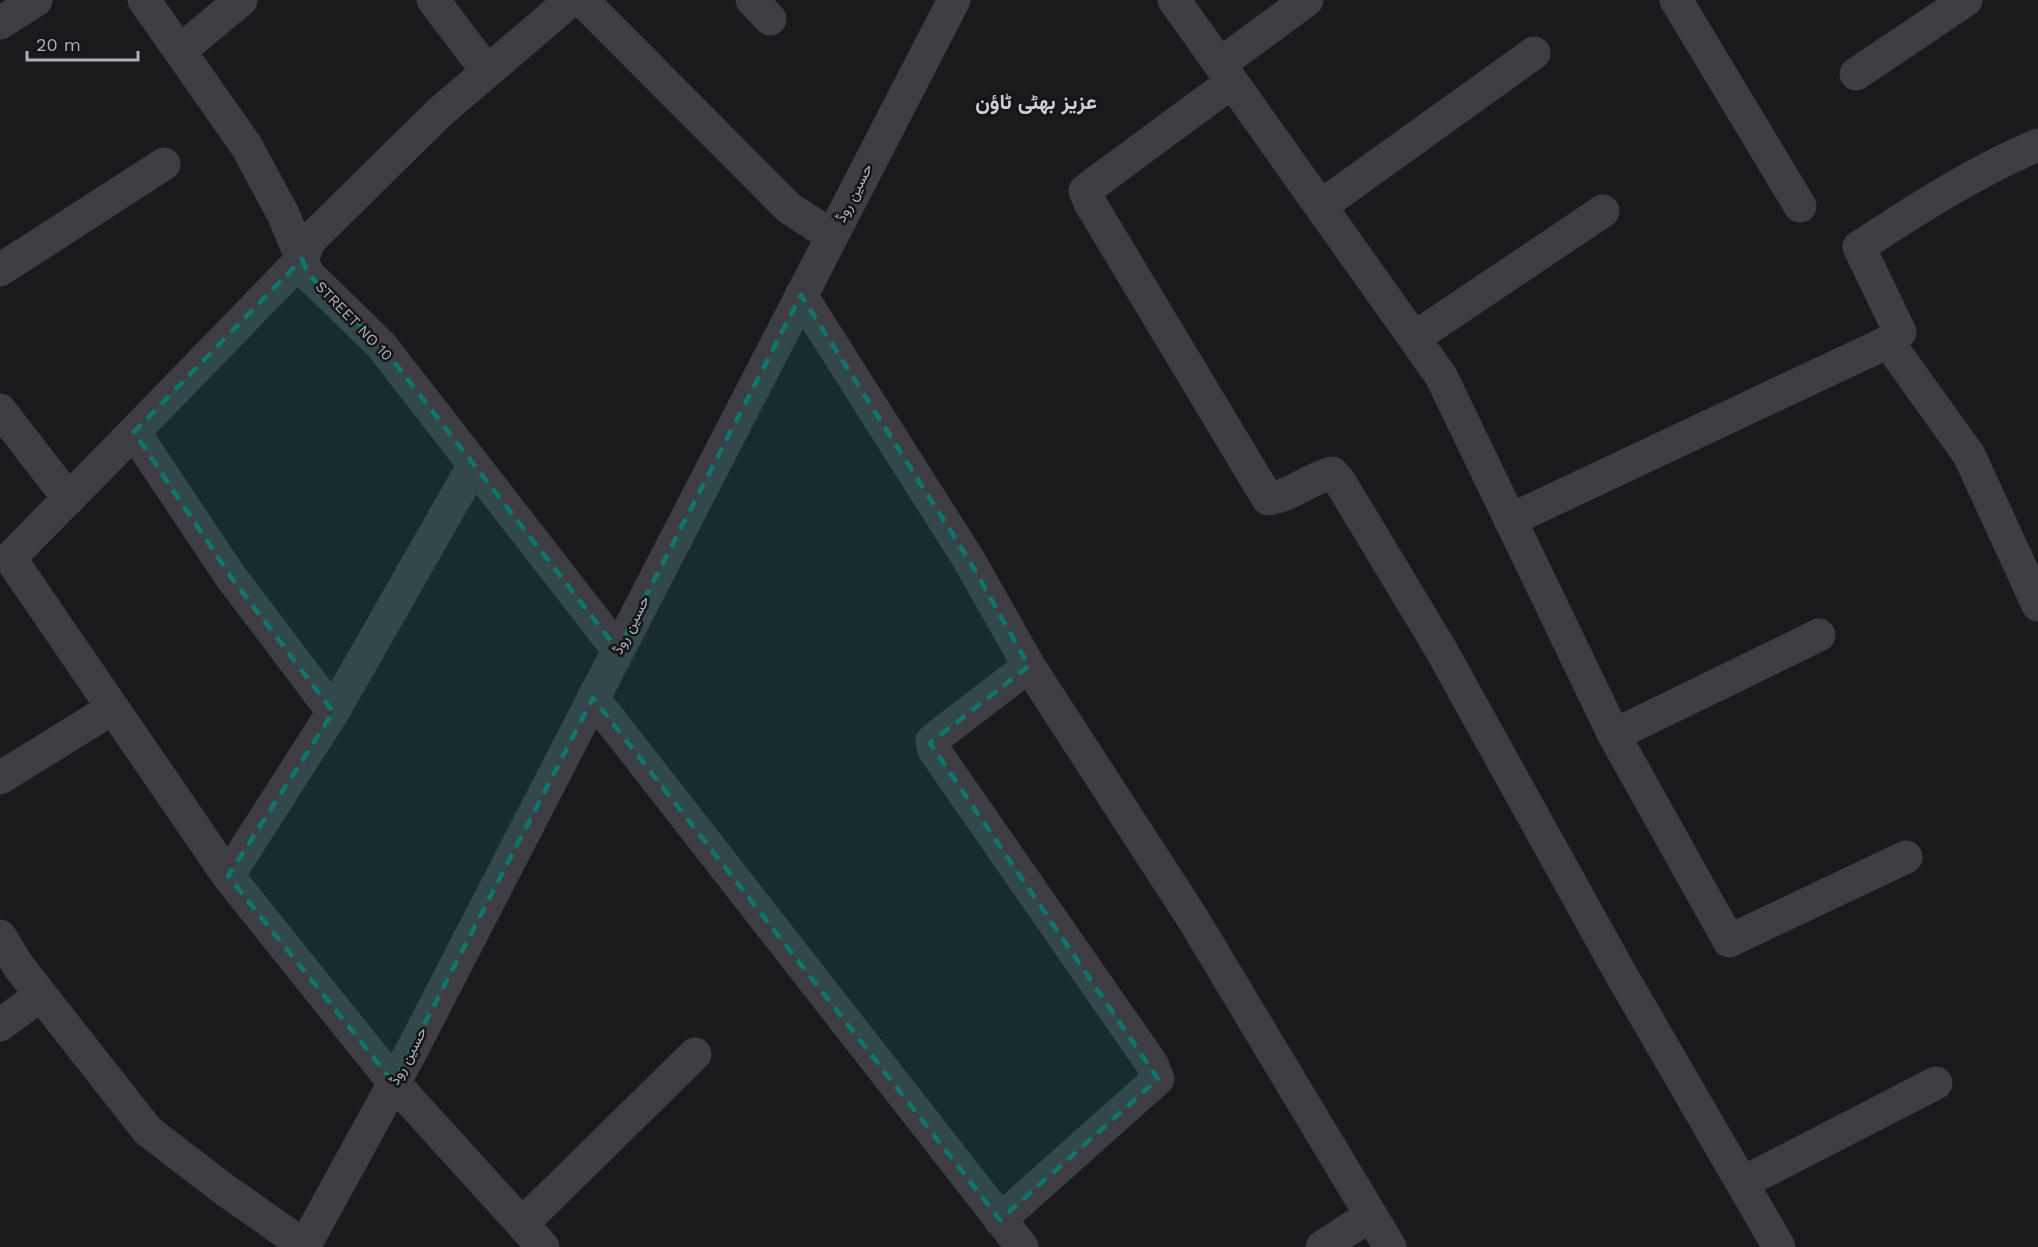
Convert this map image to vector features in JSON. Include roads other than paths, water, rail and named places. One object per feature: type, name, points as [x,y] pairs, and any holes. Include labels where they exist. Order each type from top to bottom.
[{"type":"street","points":[[0,23],[36,0]]},
{"type":"street","name":"STREET NO 10","points":[[144,0],[247,147],[283,214],[308,274],[381,345],[618,650]]},
{"type":"street","points":[[181,50],[241,0]]},
{"type":"street","points":[[433,0],[487,71]]},
{"type":"street","points":[[571,0],[439,113],[310,240],[302,260],[69,499],[5,561],[113,708],[228,876],[394,1083],[533,1235],[695,1054]]},
{"type":"street","points":[[582,0],[789,208],[832,236]]},
{"type":"street","name":"حسین روڈ","points":[[305,1246],[394,1083],[954,0]]},
{"type":"street","points":[[1174,0],[1441,376],[1614,735],[1729,941],[1906,857]]},
{"type":"street","points":[[1307,0],[1226,73],[1085,191],[1090,203],[1268,499],[1278,498],[1322,475],[1332,473],[1340,482],[1440,648],[1618,969],[1779,1247]]},
{"type":"street","points":[[1676,0],[1800,206]]},
{"type":"street","points":[[1856,74],[1966,0]]},
{"type":"street","points":[[1321,206],[1534,53]]},
{"type":"street","points":[[1510,520],[1888,342],[1900,332],[1859,247],[1930,201],[2007,158],[2038,145]]},
{"type":"street","points":[[0,270],[164,164]]},
{"type":"street","points":[[1414,338],[1603,211]]},
{"type":"street","points":[[801,295],[969,560],[1029,666],[1193,919],[1390,1247]]},
{"type":"street","points":[[1888,342],[1969,455],[2038,605]]},
{"type":"street","points":[[0,410],[69,499]]},
{"type":"street","points":[[134,432],[231,577],[333,712]]},
{"type":"street","points":[[228,876],[333,712],[474,465]]},
{"type":"street","points":[[1614,735],[1819,635]]},
{"type":"street","points":[[1000,1220],[1158,1079],[1152,1064],[934,750],[932,741],[1029,666]]},
{"type":"street","points":[[593,698],[1022,1247]]},
{"type":"street","points":[[0,778],[113,708]]},
{"type":"street","points":[[0,936],[19,967],[148,1131],[225,1190],[305,1246]]},
{"type":"street","points":[[0,1025],[41,995]]},
{"type":"street","points":[[1742,1183],[1936,1083]]},
{"type":"street","points":[[1322,1247],[1371,1215]]},
{"type":"district","name":"عزیز بھٹی ٹاؤن","points":[[1036,101]]}]
